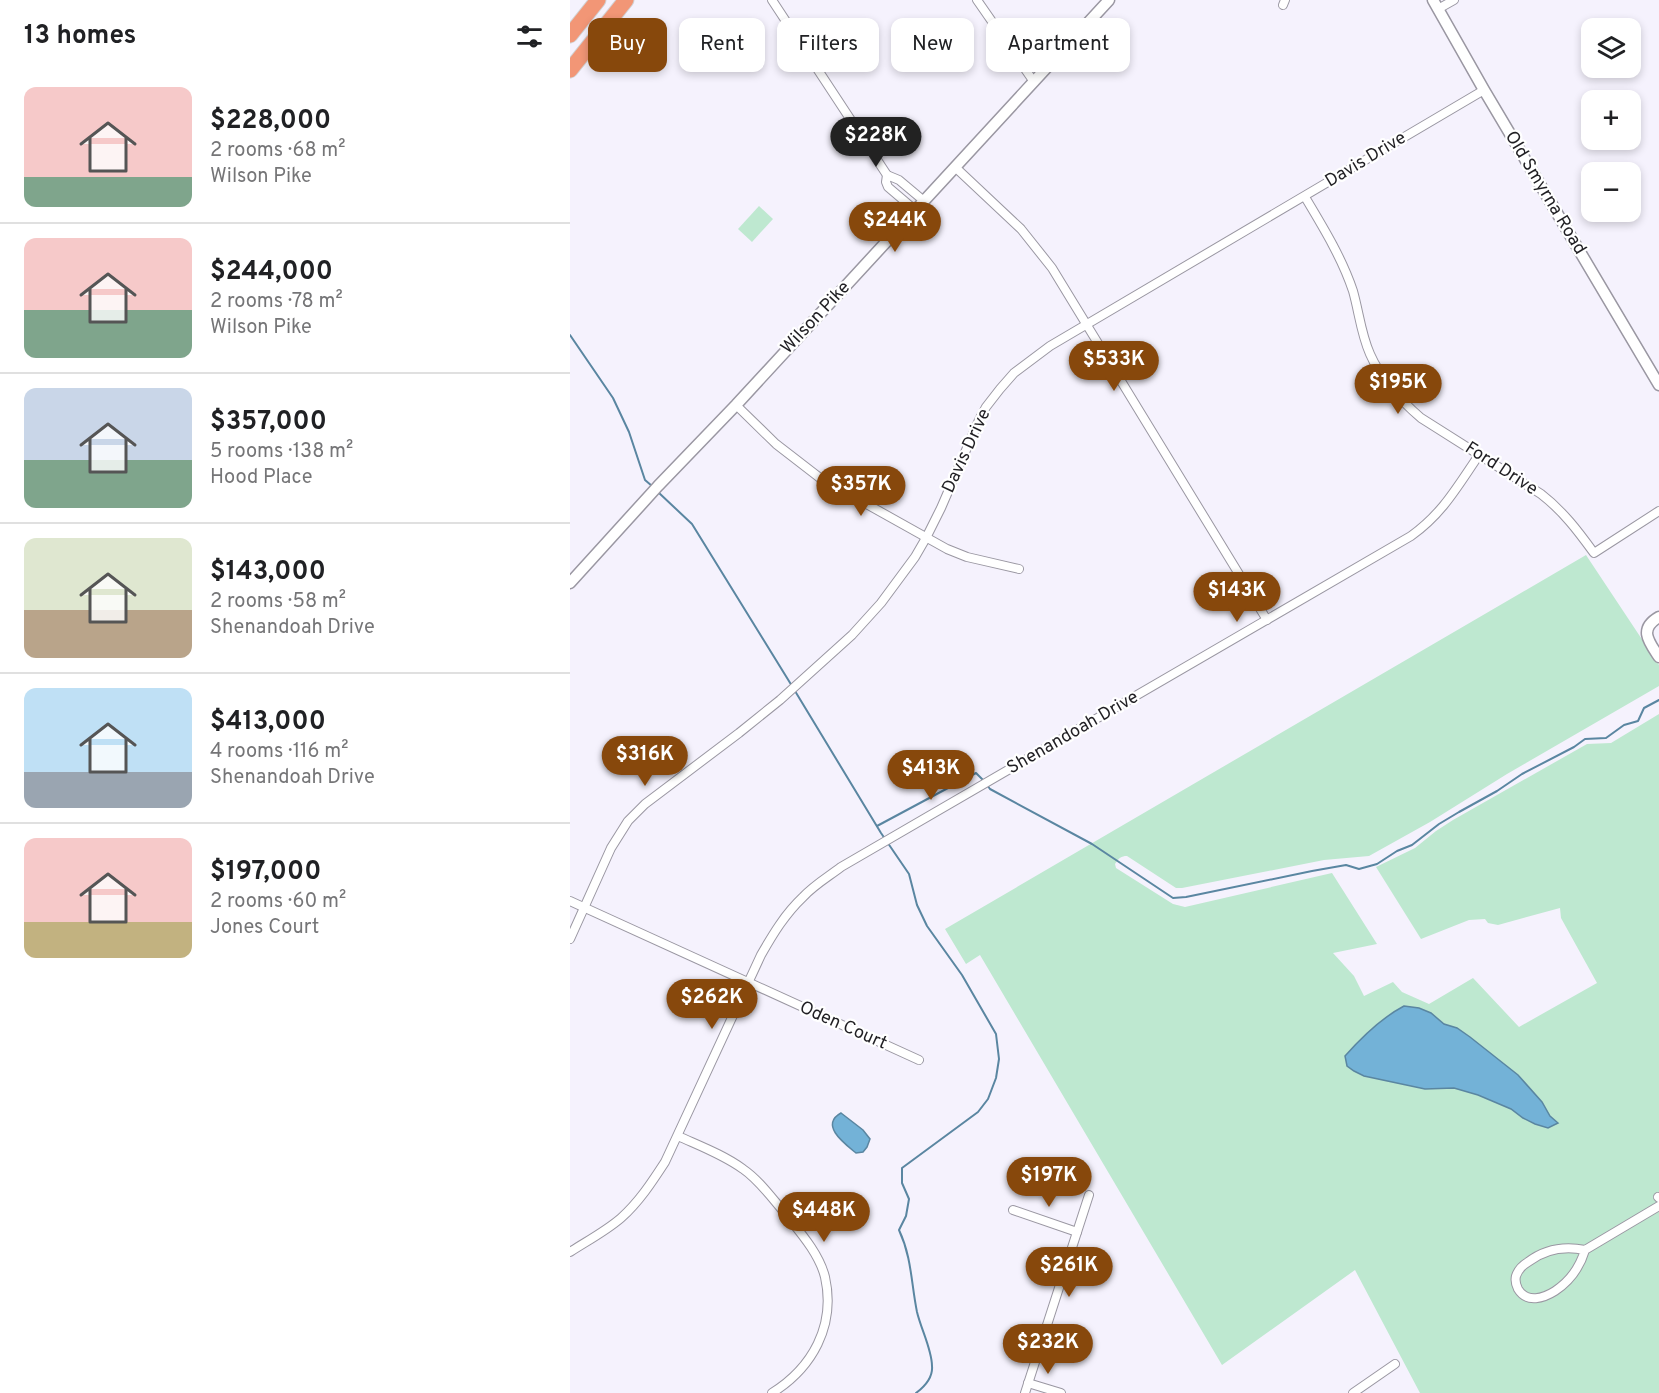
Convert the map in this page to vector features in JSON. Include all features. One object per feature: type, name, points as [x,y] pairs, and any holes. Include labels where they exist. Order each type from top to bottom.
[{"type":"highway","points":[[570,35],[598,0]]},
{"type":"highway","points":[[570,70],[626,0]]},
{"type":"main road","name":"Wilson Pike","points":[[570,583],[1109,0]]},
{"type":"main road","name":"Old Smyrna Road","points":[[1436,5],[1659,385]]},
{"type":"main road","points":[[1659,617],[1652,621],[1647,631],[1648,641],[1659,657]]},
{"type":"street","points":[[772,0],[887,175],[898,180],[924,201]]},
{"type":"street","points":[[977,0],[1034,82]]},
{"type":"street","points":[[1436,5],[1454,0]]},
{"type":"street","name":"Davis Drive","points":[[570,939],[611,848],[627,822],[645,804],[739,733],[793,688],[864,624],[899,579],[926,538],[979,420],[1014,373],[1032,358],[1088,324],[1484,90]]},
{"type":"street","points":[[956,167],[1032,242],[1052,268],[1267,620]]},
{"type":"street","points":[[887,175],[886,182],[890,189],[915,210]]},
{"type":"street","name":"Ford Drive","points":[[1305,197],[1328,233],[1353,290],[1370,353],[1389,385],[1406,405],[1421,418],[1541,494],[1575,526],[1594,553],[1659,512]]},
{"type":"street","points":[[736,405],[776,444],[820,478],[926,538],[967,557],[1019,569]]},
{"type":"street","name":"Shenandoah Drive","points":[[570,1252],[620,1219],[634,1206],[665,1162],[747,983],[775,931],[803,896],[841,867],[1428,524],[1448,501],[1479,455]]},
{"type":"street","name":"Oden Court","points":[[570,901],[919,1060]]},
{"type":"street","points":[[678,1136],[719,1154],[744,1169],[765,1188],[813,1251],[825,1276],[827,1302],[825,1325],[815,1350],[795,1376],[772,1393]]},
{"type":"street","points":[[1025,1393],[1089,1195]]},
{"type":"street","points":[[1585,1251],[1573,1248],[1556,1249],[1535,1257],[1523,1265],[1518,1272],[1516,1281],[1519,1290],[1523,1295],[1533,1299],[1553,1292],[1572,1276],[1585,1251],[1659,1206]]},
{"type":"street","points":[[1013,1210],[1077,1232]]},
{"type":"street","points":[[1353,1393],[1395,1364]]},
{"type":"street","points":[[1028,1383],[1061,1393]]},
{"type":"green space","points":[[759,206],[773,219],[752,242],[738,229]]},
{"type":"green space","points":[[1586,555],[1659,665],[1659,686],[1369,856],[1324,860],[1182,888],[1176,888],[1127,856],[1120,858],[1115,864],[1116,868],[1173,904],[1185,907],[1332,873],[1377,944],[1333,953],[1354,976],[1364,996],[1393,982],[1402,992],[1429,1004],[1473,978],[1519,1027],[1597,983],[1561,918],[1560,908],[1498,925],[1488,923],[1485,919],[1469,920],[1421,939],[1376,867],[1415,848],[1453,820],[1587,744],[1611,743],[1659,714],[1659,1393],[1420,1393],[1355,1270],[1222,1365],[980,955],[966,964],[945,929]]},
{"type":"water","points":[[1404,1006],[1419,1008],[1431,1013],[1444,1024],[1457,1028],[1470,1037],[1518,1075],[1558,1123],[1548,1128],[1535,1124],[1511,1109],[1478,1095],[1454,1088],[1425,1089],[1364,1076],[1347,1066],[1345,1056],[1351,1049],[1380,1022]]},
{"type":"water","points":[[841,1113],[863,1130],[870,1139],[863,1152],[856,1153],[833,1129],[835,1118]]},
{"type":"waterway","points":[[570,335],[613,398],[629,432],[645,480],[652,486]]},
{"type":"waterway","points":[[658,492],[692,524],[792,686]]},
{"type":"waterway","points":[[795,691],[881,833],[909,874],[917,905],[927,926],[962,975],[996,1034],[999,1059],[996,1078],[988,1099],[978,1112],[902,1168],[902,1183],[909,1199],[906,1216],[899,1230],[911,1271],[917,1312],[932,1366],[927,1381],[916,1393]]},
{"type":"waterway","points":[[987,785],[990,789],[1092,844],[1173,898],[1186,897],[1346,865],[1359,869],[1377,864],[1397,851],[1412,845],[1439,824],[1522,774],[1585,739],[1606,738],[1624,725],[1638,721],[1644,708],[1659,700]]},
{"type":"waterway","points":[[877,826],[976,773],[984,781]]}]
